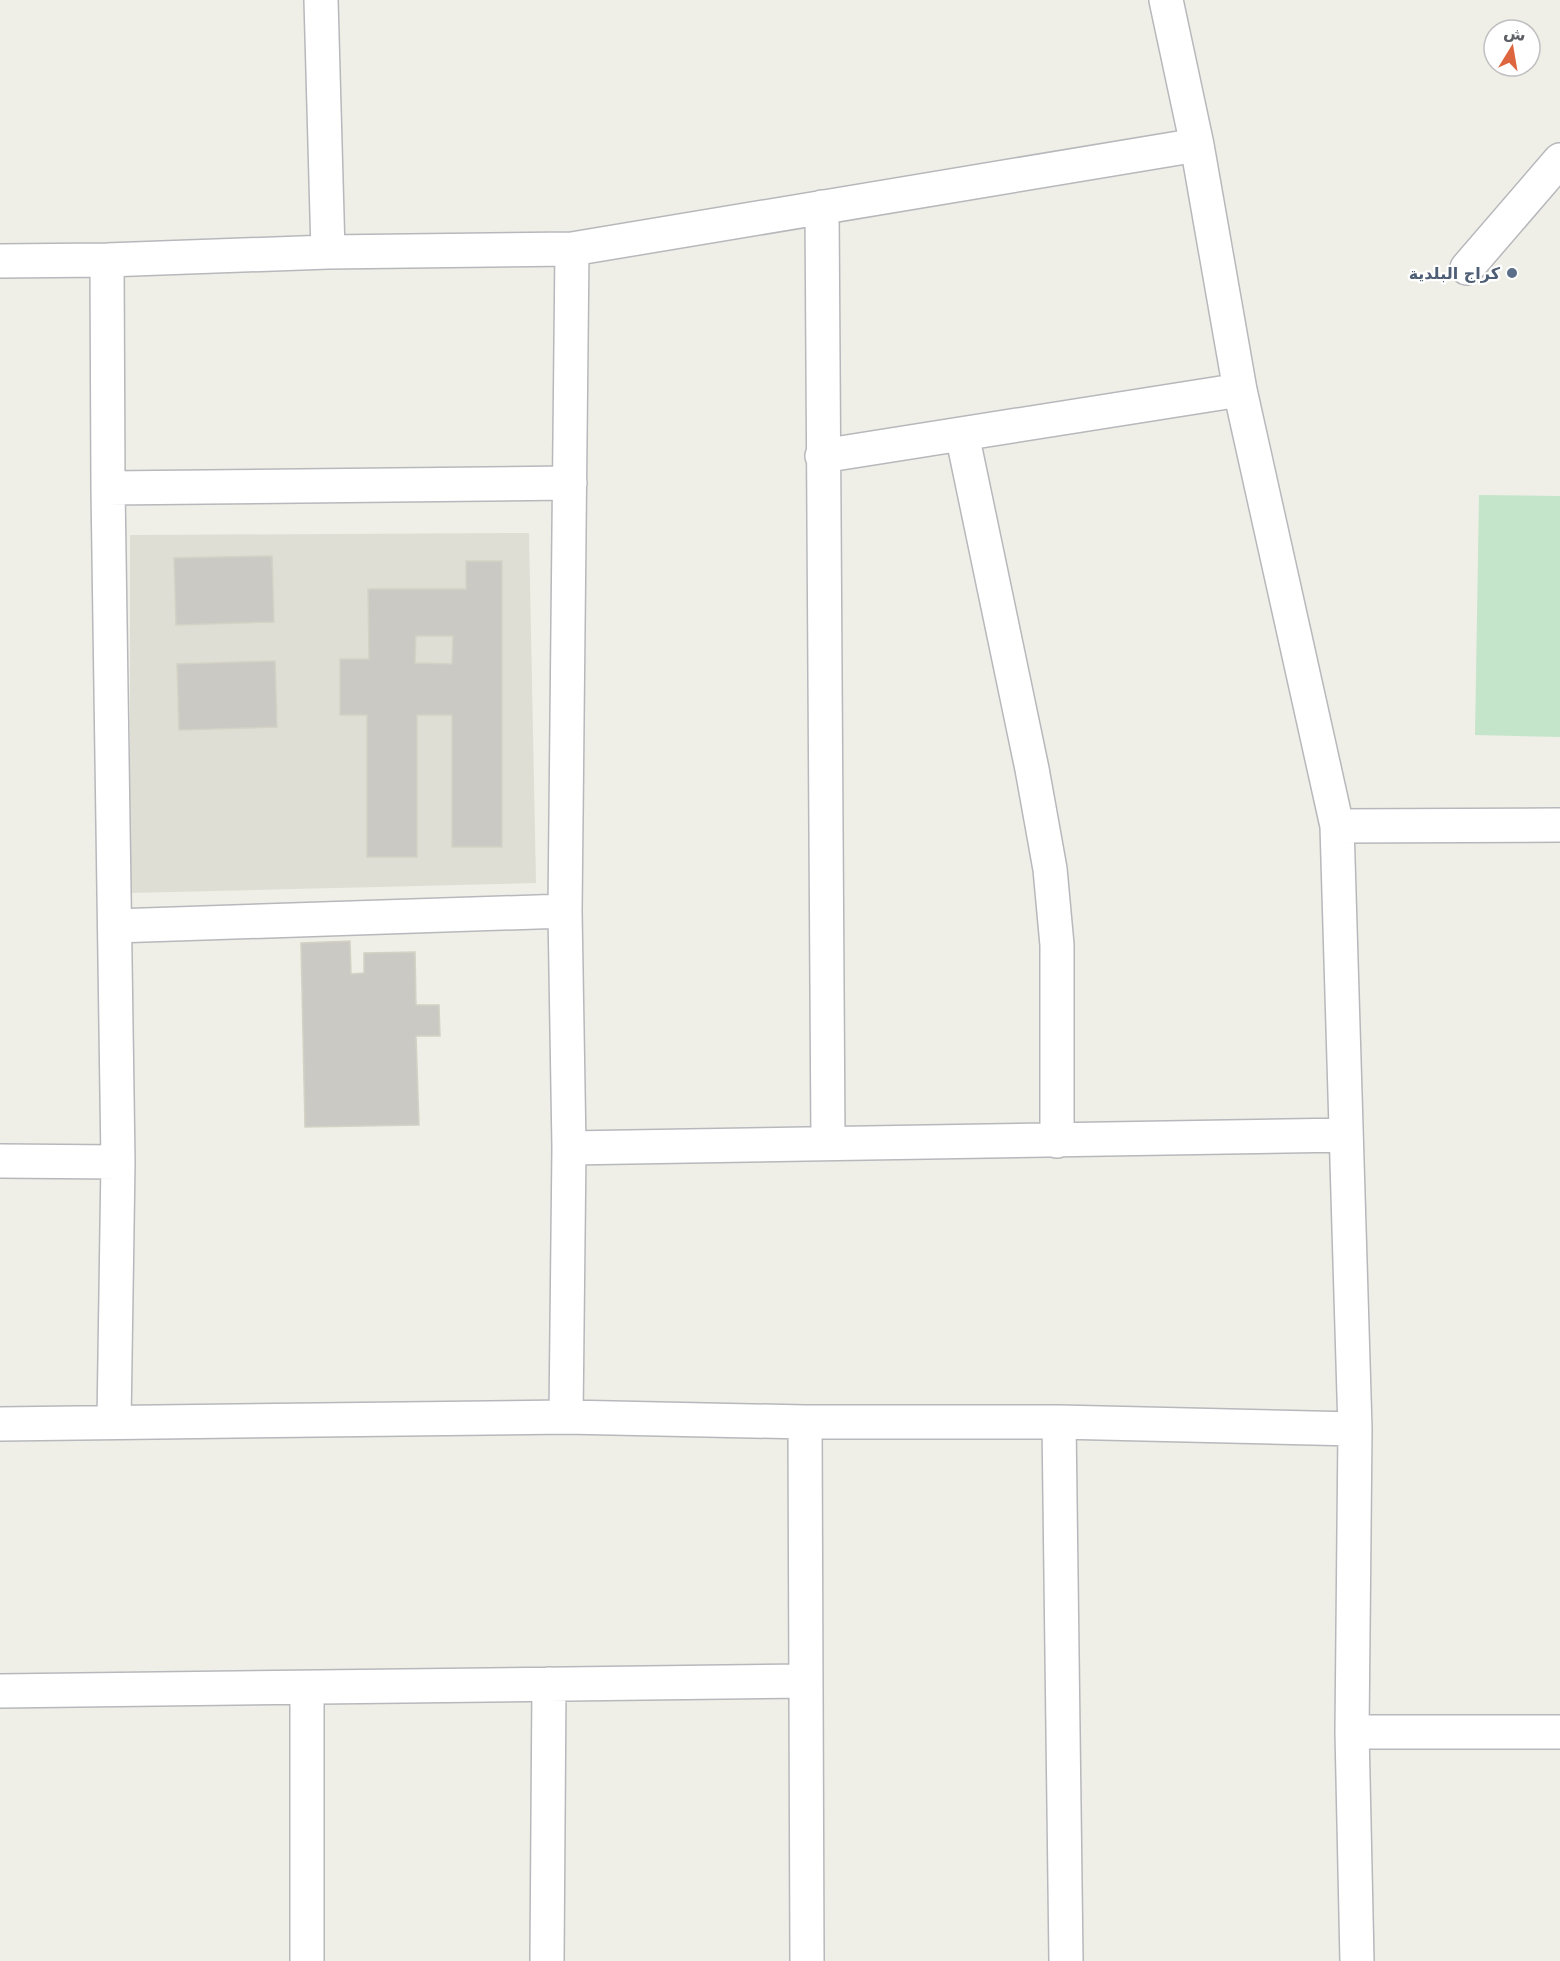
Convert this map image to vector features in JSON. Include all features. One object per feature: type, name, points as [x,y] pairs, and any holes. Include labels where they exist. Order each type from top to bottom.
[{"type":"street","points":[[321,0],[328,252]]},
{"type":"street","points":[[1166,0],[1197,145],[1240,390],[1337,826],[1355,1430],[1352,1732],[1357,1961]]},
{"type":"street","points":[[0,261],[107,260],[328,252],[572,249],[1197,145]]},
{"type":"street","points":[[1467,268],[1560,160]]},
{"type":"street","points":[[822,207],[828,1142]]},
{"type":"street","points":[[566,1417],[569,1148],[564,910],[572,249]]},
{"type":"street","points":[[107,260],[118,1162],[114,1422]]},
{"type":"street","points":[[822,456],[1240,390]]},
{"type":"street","points":[[962,434],[1032,769],[1050,869],[1057,945],[1057,1141]]},
{"type":"street","points":[[108,488],[570,483]]},
{"type":"street","points":[[1337,826],[1560,825]]},
{"type":"street","points":[[115,926],[564,910]]},
{"type":"street","points":[[569,1148],[1346,1135]]},
{"type":"street","points":[[0,1161],[118,1162]]},
{"type":"street","points":[[0,1424],[566,1417],[805,1422],[1059,1422],[1355,1430]]},
{"type":"street","points":[[805,1422],[807,1961]]},
{"type":"street","points":[[1059,1422],[1066,1961]]},
{"type":"street","points":[[0,1691],[805,1681]]},
{"type":"street","points":[[547,1961],[549,1684]]},
{"type":"street","points":[[307,1688],[307,1961]]},
{"type":"street","points":[[1352,1732],[1560,1732]]},
{"type":"shaded area","points":[[529,533],[536,883],[130,893],[130,535]]},
{"type":"green space","points":[[1479,495],[1560,496],[1560,737],[1475,735]]},
{"type":"building","points":[[272,556],[274,622],[176,625],[174,558]]},
{"type":"building","points":[[466,561],[502,561],[502,847],[452,847],[452,715],[417,715],[417,857],[367,857],[367,715],[340,715],[340,659],[369,659],[368,589],[466,589]],"holes":[[[416,636],[453,636],[452,664],[415,663]]]},
{"type":"building","points":[[275,661],[277,727],[179,730],[177,664]]},
{"type":"building","points":[[350,941],[351,974],[364,973],[364,953],[415,952],[416,1005],[439,1005],[440,1036],[416,1036],[419,1125],[305,1127],[301,943]]},
{"type":"place","name":"كراج البلدية","points":[[1512,273]]}]
